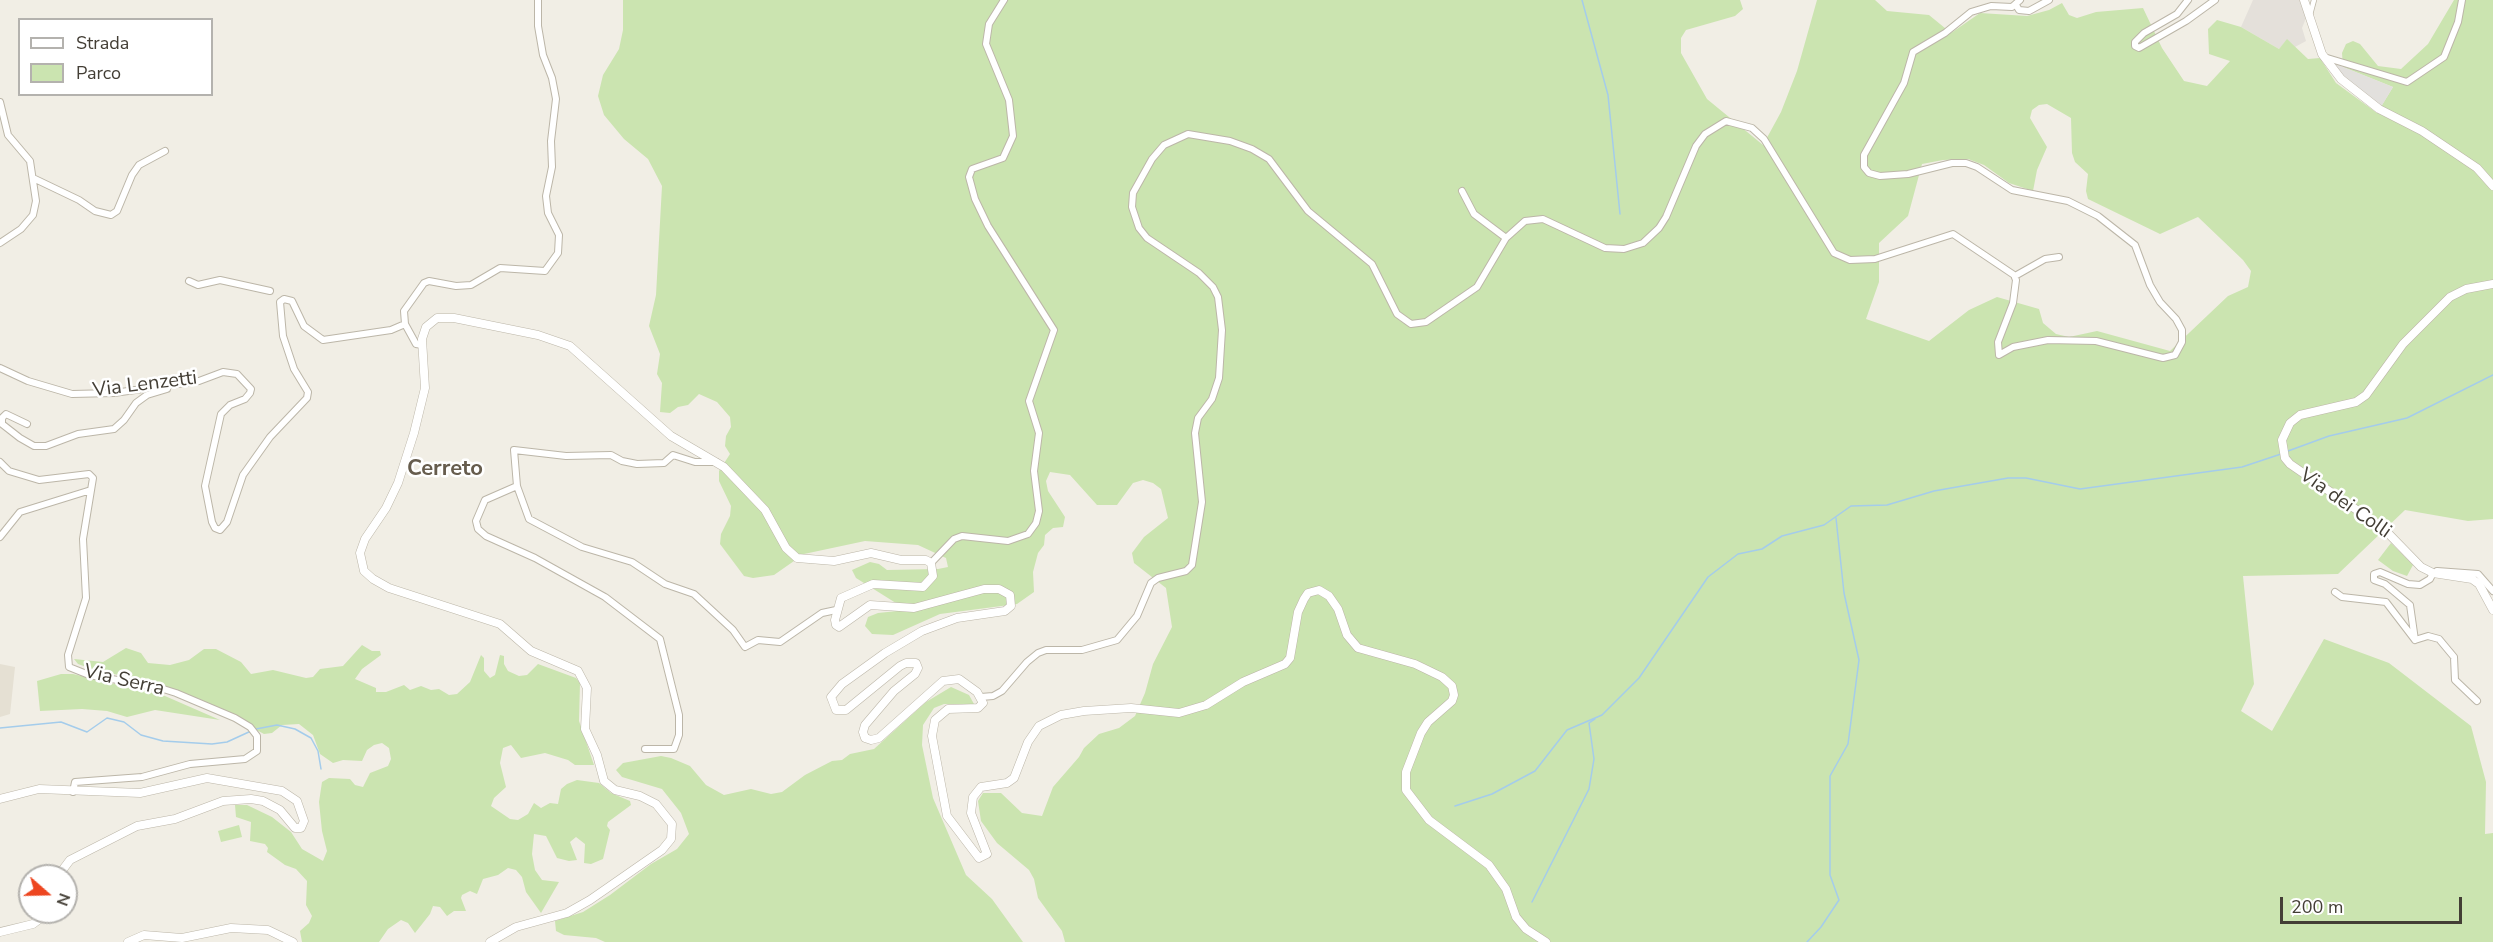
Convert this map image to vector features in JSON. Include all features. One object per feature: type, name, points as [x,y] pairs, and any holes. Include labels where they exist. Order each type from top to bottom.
[{"type":"street","points":[[422,345],[416,344],[405,324],[404,310],[420,287],[429,281],[464,286],[500,268],[546,271],[558,252],[559,235],[548,213],[546,196],[552,167],[551,141],[556,99],[552,78],[543,55],[538,26],[538,0]]},
{"type":"street","points":[[931,563],[954,540],[962,536],[1008,541],[1028,534],[1036,523],[1039,511],[1035,471],[1039,433],[1029,401],[1054,330],[988,226],[975,200],[969,177],[972,169],[1003,159],[1013,136],[1009,100],[986,44],[989,24],[1004,0]]},
{"type":"street","points":[[2015,276],[2013,303],[1998,342],[1999,355],[2013,347],[2048,340],[2096,340],[2163,358],[2175,355],[2180,349],[2181,330],[2176,319],[2160,302],[2150,285],[2135,245],[2098,216],[2068,201],[2013,190],[1977,167],[1966,163],[1952,163],[1908,174],[1880,176],[1869,173],[1864,167],[1863,155],[1904,84],[1913,52],[1945,33],[1971,12],[1991,6],[2018,3],[2019,10],[2029,11],[2049,0]]},
{"type":"street","points":[[2188,0],[2177,14],[2144,33],[2135,42],[2135,46],[2139,48],[2176,27],[2216,0]]},
{"type":"street","points":[[2304,0],[2324,57],[2341,79],[2379,109],[2422,131],[2477,168],[2493,186]]},
{"type":"street","points":[[2310,18],[2314,0]]},
{"type":"street","points":[[2324,57],[2407,82],[2444,57],[2458,22],[2462,0]]},
{"type":"street","points":[[0,102],[8,135],[30,161],[36,201],[33,215],[21,229],[0,243]]},
{"type":"street","points":[[981,697],[993,696],[1002,691],[1038,653],[1046,650],[1082,650],[1117,640],[1137,616],[1151,583],[1158,578],[1186,572],[1192,565],[1202,502],[1195,433],[1198,418],[1218,389],[1222,330],[1218,297],[1213,287],[1199,273],[1147,238],[1134,217],[1133,193],[1142,173],[1164,145],[1174,138],[1196,134],[1230,141],[1263,155],[1280,171],[1308,211],[1372,264],[1397,314],[1411,324],[1426,322],[1477,287],[1506,238],[1525,221],[1543,219],[1605,248],[1624,249],[1643,243],[1659,228],[1666,217],[1696,146],[1706,134],[1726,121],[1752,128],[1764,140],[1834,253],[1850,260],[1875,259],[1953,234],[1974,246],[2015,276]]},
{"type":"street","points":[[33,178],[79,200],[95,211],[111,215],[117,212],[132,175],[139,165],[165,151]]},
{"type":"street","points":[[1462,191],[1474,214],[1506,238]]},
{"type":"street","points":[[2015,276],[2038,263],[2059,257]]},
{"type":"street","points":[[189,282],[198,285],[220,280],[270,291]]},
{"type":"street","name":"Via dei Colli","points":[[2493,284],[2466,288],[2450,297],[2403,344],[2366,395],[2356,402],[2300,415],[2290,423],[2282,440],[2285,458],[2307,478],[2383,528],[2412,560],[2430,572],[2472,579],[2485,592],[2493,610]]},
{"type":"street","name":"Via Lenzetti","points":[[0,368],[28,381],[72,394],[114,393],[199,381],[231,372],[241,378],[251,389],[245,399],[225,408],[217,430],[205,486],[214,528],[220,530],[227,522],[243,475],[270,437],[307,398],[308,392],[294,369],[284,336],[280,302],[284,299],[292,301],[304,326],[323,339],[391,330],[405,324]]},
{"type":"street","points":[[490,942],[516,927],[567,913],[590,900],[662,850],[671,839],[672,824],[656,804],[640,796],[615,790],[604,781],[597,755],[585,729],[587,688],[578,671],[531,651],[500,624],[389,588],[364,571],[360,553],[398,483],[423,400],[425,375],[422,345],[426,327],[437,318],[454,318],[558,340],[584,356],[671,436],[716,462],[742,484],[765,510],[786,548],[797,558],[834,561],[871,553],[901,560],[926,560],[931,563],[935,570],[933,576],[923,587],[873,584],[841,598],[836,610],[836,625],[839,627],[870,604],[914,608],[984,589],[1005,591],[1012,599],[1011,606],[1005,611],[957,618],[922,631],[885,653],[842,684],[834,692],[831,702],[836,710],[846,710],[900,666],[915,663],[918,668],[915,674],[894,691],[865,725],[863,732],[865,738],[871,740],[879,738],[943,681],[959,679],[981,697],[983,703],[978,708],[948,709],[940,714],[935,720],[932,736],[947,816],[979,858],[984,857],[986,850],[973,824],[970,806],[973,797],[981,787],[1007,783],[1014,778],[1028,742],[1039,726],[1061,715],[1084,711],[1124,708],[1179,713],[1206,705],[1243,682],[1285,664],[1290,658],[1298,612],[1308,594],[1319,590],[1329,596],[1338,609],[1347,635],[1358,648],[1416,664],[1442,677],[1452,686],[1454,695],[1452,701],[1428,722],[1421,733],[1406,772],[1406,790],[1429,820],[1489,865],[1506,889],[1516,917],[1526,929],[1546,942]]},
{"type":"street","points":[[27,424],[6,414],[2,418],[2,424],[34,447],[46,446],[78,434],[114,429],[124,420],[136,403],[147,395],[196,384],[199,381]]},
{"type":"street","points":[[716,462],[695,462],[673,455],[664,463],[637,464],[622,461],[611,454],[566,456],[514,450],[516,486],[529,519],[582,547],[632,562],[665,584],[693,594],[733,630],[745,647],[758,640],[780,642],[822,613],[836,610]]},
{"type":"street","points":[[0,462],[18,475],[39,480],[92,475],[91,490],[20,512],[0,537]]},
{"type":"street","points":[[516,486],[485,500],[476,521],[478,529],[605,597],[660,639],[678,708],[679,735],[674,748],[645,749]]},
{"type":"street","name":"Via Serra","points":[[73,792],[75,782],[142,777],[190,764],[245,759],[257,751],[257,736],[250,727],[213,707],[157,687],[89,675],[69,667],[68,655],[86,598],[83,539],[91,490]]},
{"type":"street","points":[[2415,640],[2410,605],[2385,584],[2374,580],[2374,574],[2380,572],[2408,584],[2420,585],[2430,579],[2430,572],[2478,574],[2493,591]]},
{"type":"street","points":[[2335,592],[2342,597],[2386,602],[2415,640]]},
{"type":"street","points":[[2415,640],[2428,636],[2439,639],[2454,657],[2455,680],[2477,701]]},
{"type":"street","points":[[0,799],[39,789],[140,793],[207,778],[282,791],[297,801],[304,821],[301,828],[295,828],[280,810],[257,800],[214,803],[175,819],[137,826],[70,860],[67,864]]},
{"type":"street","points":[[0,932],[33,924]]},
{"type":"street","points":[[128,942],[144,936],[182,938],[231,928],[268,930],[293,942]]},
{"type":"shaded area","points":[[2253,0],[2301,0],[2306,18],[2302,28],[2306,41],[2295,47],[2287,40],[2279,49],[2241,27]]},
{"type":"shaded area","points":[[2333,63],[2393,87],[2381,107],[2337,73]]},
{"type":"shaded area","points":[[0,664],[15,667],[10,714],[0,717]]},
{"type":"green space","points":[[623,0],[1740,0],[1743,9],[1735,16],[1686,30],[1681,38],[1681,53],[1707,99],[1763,145],[1781,112],[1797,71],[1817,0],[1875,0],[1887,11],[1929,15],[1951,33],[1980,13],[2027,16],[2049,10],[2062,3],[2069,15],[2077,18],[2096,12],[2143,8],[2162,48],[2184,81],[2207,86],[2230,61],[2209,54],[2208,29],[2217,20],[2241,27],[2279,49],[2287,39],[2308,59],[2320,58],[2336,83],[2377,113],[2393,87],[2343,67],[2342,53],[2346,44],[2353,41],[2360,44],[2378,66],[2401,69],[2428,44],[2454,0],[2493,0],[2493,519],[2468,521],[2405,510],[2338,574],[2243,576],[2254,684],[2241,711],[2272,731],[2324,639],[2389,663],[2471,726],[2486,782],[2485,834],[2493,833],[2493,942],[1065,942],[1062,931],[1038,898],[1034,879],[1029,870],[997,843],[981,821],[978,801],[983,793],[1001,793],[1022,813],[1042,816],[1053,787],[1084,748],[1099,734],[1119,728],[1135,716],[1145,693],[1153,664],[1172,627],[1166,588],[1134,563],[1132,553],[1144,537],[1168,518],[1161,489],[1143,480],[1133,483],[1117,505],[1097,505],[1070,475],[1050,472],[1046,481],[1048,491],[1065,517],[1063,527],[1053,528],[1045,535],[1044,545],[1038,553],[1033,572],[1034,592],[1017,604],[940,614],[893,635],[872,634],[865,626],[868,617],[878,613],[907,610],[856,578],[852,570],[870,562],[879,564],[887,570],[938,569],[948,567],[946,558],[918,545],[865,541],[804,554],[774,575],[753,578],[744,576],[720,544],[721,534],[730,516],[731,506],[719,481],[719,471],[730,454],[725,446],[726,436],[731,427],[730,417],[717,402],[699,394],[688,405],[678,407],[670,413],[660,412],[662,383],[657,374],[660,354],[649,326],[656,295],[662,186],[648,159],[624,139],[604,115],[598,96],[603,75],[619,49],[623,30]],"holes":[[[2047,104],[2071,118],[2072,153],[2075,162],[2088,174],[2086,191],[2088,199],[2160,234],[2198,217],[2243,260],[2251,271],[2248,287],[2228,296],[2170,351],[2097,331],[2069,337],[2056,334],[2043,323],[2039,309],[1997,297],[1969,310],[1929,341],[1866,319],[1879,282],[1879,243],[1908,216],[1922,164],[1968,159],[1984,165],[2009,183],[2033,191],[2037,170],[2047,147],[2030,118],[2032,110],[2039,105]]]},
{"type":"green space","points":[[2391,543],[2413,565],[2407,576],[2393,571],[2378,560]]},
{"type":"green space","points":[[362,645],[372,651],[380,651],[381,655],[362,669],[355,679],[376,688],[376,692],[386,692],[404,685],[410,690],[421,686],[431,690],[439,689],[449,695],[457,694],[470,682],[481,655],[484,658],[484,671],[490,678],[495,675],[500,655],[504,656],[504,664],[508,671],[519,676],[527,675],[538,664],[576,678],[580,683],[579,721],[594,765],[575,765],[568,760],[545,753],[521,758],[511,745],[503,748],[500,763],[506,787],[494,798],[491,806],[510,819],[518,820],[528,814],[534,803],[541,808],[550,803],[558,804],[561,789],[567,784],[577,780],[599,783],[611,793],[630,801],[631,805],[608,822],[607,826],[610,830],[603,859],[591,864],[584,863],[585,844],[576,837],[570,842],[577,860],[557,858],[546,836],[534,834],[532,854],[535,870],[542,880],[559,882],[541,913],[526,892],[522,877],[516,870],[508,868],[498,875],[483,879],[477,894],[470,891],[462,895],[466,911],[454,911],[447,916],[440,907],[433,906],[430,914],[415,933],[408,923],[401,920],[388,929],[379,942],[302,942],[300,931],[309,923],[312,916],[306,905],[307,881],[296,869],[285,865],[267,852],[268,848],[265,844],[250,841],[251,822],[236,817],[235,805],[247,805],[272,817],[291,832],[302,849],[323,861],[327,851],[319,802],[322,782],[329,778],[350,779],[355,785],[363,787],[370,773],[388,766],[391,759],[389,748],[382,743],[374,745],[367,750],[362,761],[343,760],[333,763],[320,754],[313,735],[299,724],[282,725],[272,733],[264,734],[199,699],[162,685],[92,669],[78,664],[74,659],[103,662],[126,648],[141,653],[148,663],[170,665],[189,660],[204,649],[216,649],[241,662],[251,674],[273,670],[306,678],[313,677],[320,669],[343,666]]},
{"type":"green space","points":[[61,674],[73,674],[165,696],[220,720],[155,710],[127,717],[107,711],[82,709],[40,711],[37,681]]},
{"type":"green space","points":[[951,687],[969,695],[974,704],[944,704],[934,708],[923,725],[922,745],[933,798],[966,875],[992,899],[1023,942],[605,942],[596,938],[564,935],[556,931],[555,921],[583,912],[610,895],[651,864],[677,849],[689,834],[681,813],[662,789],[622,777],[616,770],[623,763],[661,756],[690,766],[706,785],[724,795],[751,789],[771,794],[782,792],[805,775],[832,761],[874,749],[926,702]]},
{"type":"green space","points":[[239,825],[242,837],[221,842],[218,831]]},
{"type":"waterway","points":[[1582,0],[1608,95],[1620,214]]},
{"type":"waterway","points":[[2288,451],[2329,436],[2407,418],[2493,375]]},
{"type":"waterway","points":[[1455,806],[1492,794],[1535,771],[1567,730],[1602,715],[1639,678],[1708,577],[1738,554],[1762,549],[1782,536],[1824,525],[1851,506],[1887,505],[1934,491],[2008,478],[2026,478],[2080,489],[2242,467],[2281,454]]},
{"type":"waterway","points":[[1807,942],[1821,927],[1839,900],[1830,875],[1830,776],[1848,744],[1859,660],[1844,593],[1836,518]]},
{"type":"waterway","points":[[0,728],[61,722],[87,732],[107,718],[124,722],[141,735],[163,741],[212,744],[227,742],[251,731]]},
{"type":"waterway","points":[[1532,902],[1589,789],[1594,759],[1589,723],[1595,719]]},
{"type":"waterway","points":[[256,729],[277,725],[295,729],[311,738],[318,751],[321,769]]},
{"type":"district","name":"Cerreto","points":[[445,470]]}]
